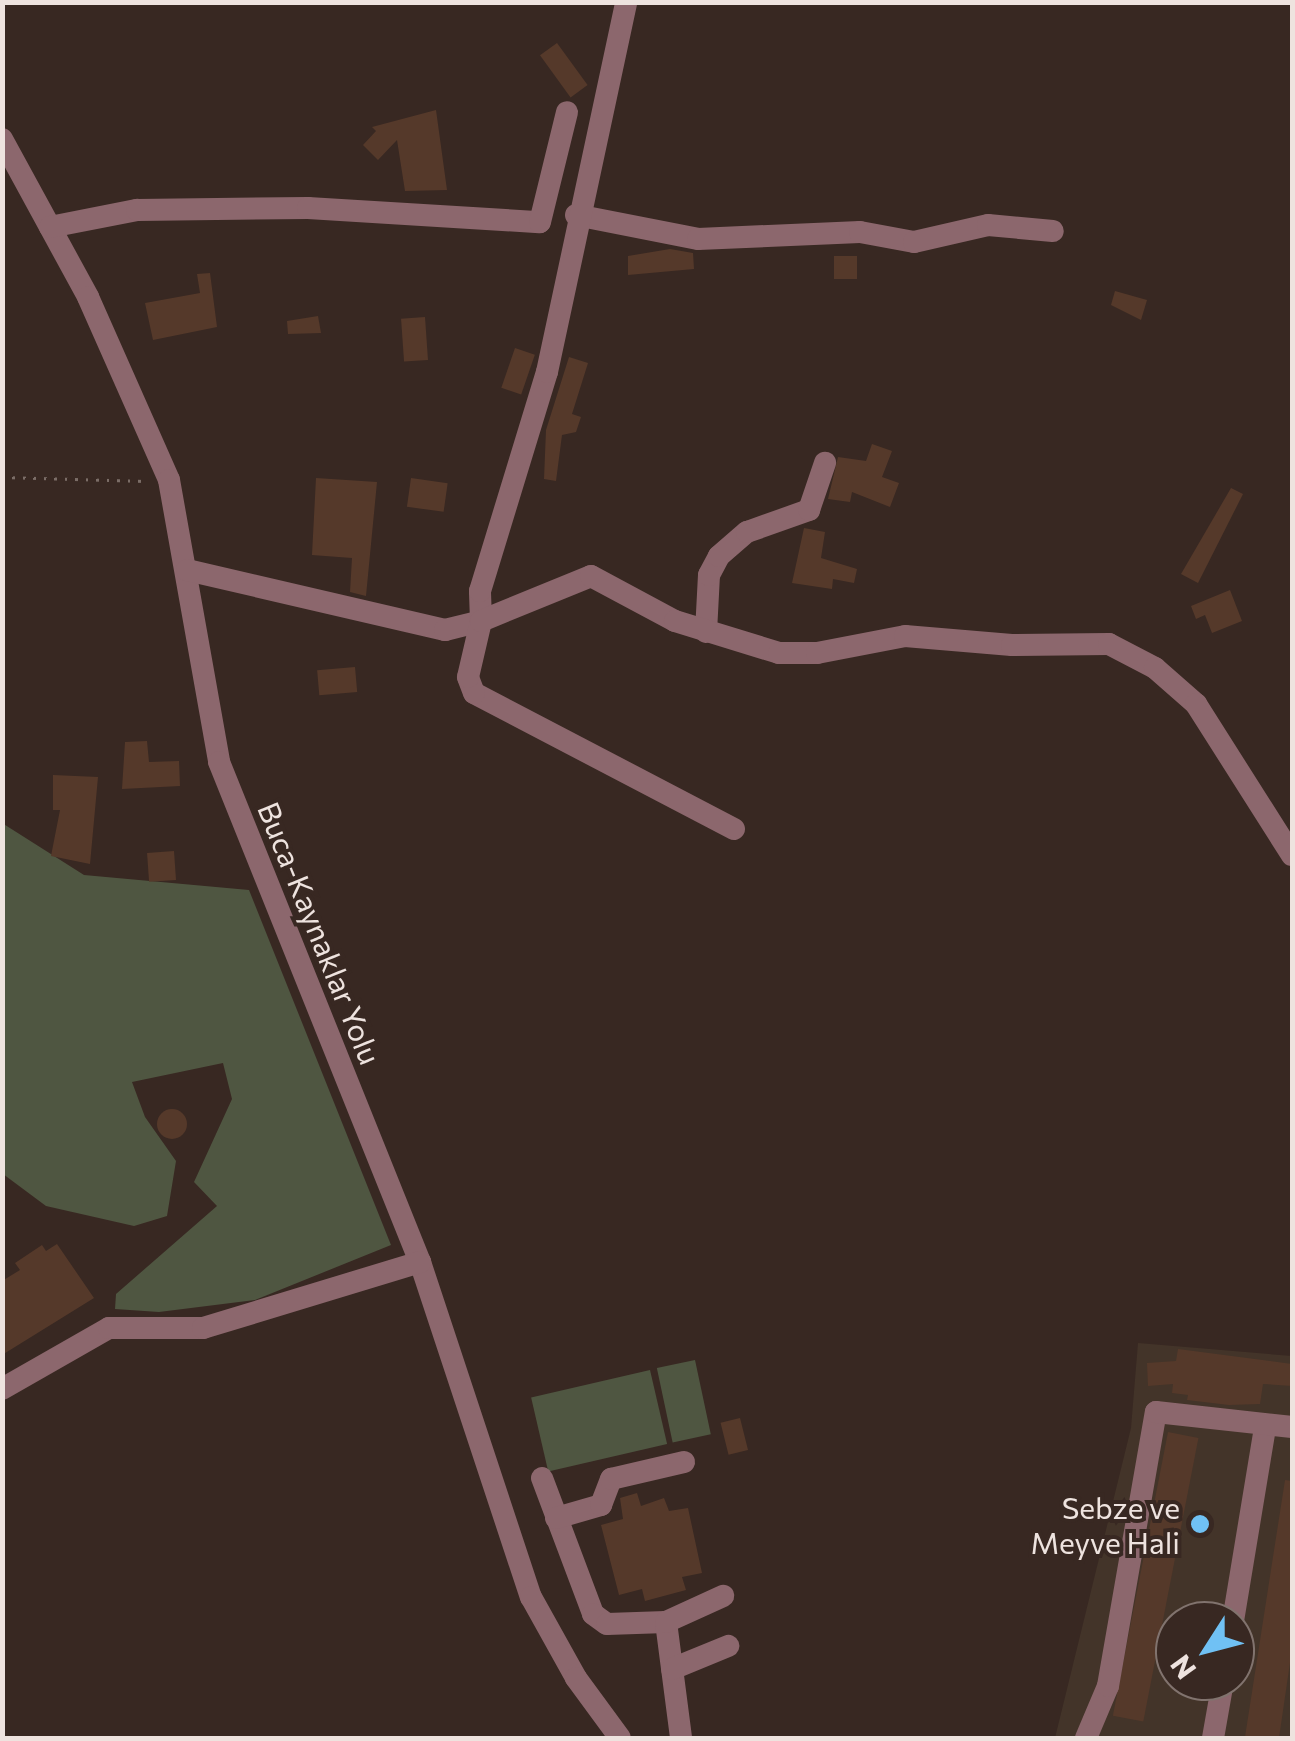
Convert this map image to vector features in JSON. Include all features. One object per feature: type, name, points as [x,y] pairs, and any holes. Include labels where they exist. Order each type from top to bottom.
[{"type":"street","points":[[626,2],[576,215],[547,372],[480,590],[481,621],[468,677],[474,693],[734,829]]},
{"type":"street","points":[[50,227],[138,210],[308,208],[540,222],[566,112]]},
{"type":"street","name":"Buca-Kaynaklar Yolu","points":[[2,139],[50,227],[168,480],[219,762],[420,1262],[532,1598],[620,1738]]},
{"type":"street","points":[[576,215],[698,240],[860,232],[914,242],[1007,224],[1053,231]]},
{"type":"street","points":[[706,632],[708,575],[719,556],[747,532],[809,510],[825,463]]},
{"type":"street","points":[[187,570],[445,630],[481,621],[572,578],[591,576],[706,632],[759,650],[799,654],[904,636],[1012,645],[1109,644],[1155,668],[1196,704],[1292,855]]},
{"type":"street","points":[[2,1389],[109,1328],[203,1328],[420,1262]]},
{"type":"street","points":[[1086,1738],[1108,1686],[1156,1412],[1292,1427]]},
{"type":"street","points":[[1236,1601],[1265,1427]]},
{"type":"street","points":[[556,1518],[601,1505],[614,1478],[684,1462]]},
{"type":"street","points":[[542,1478],[597,1619],[608,1624],[666,1622],[724,1596]]},
{"type":"street","points":[[666,1622],[681,1738]]},
{"type":"street","points":[[672,1669],[728,1646]]},
{"type":"street","points":[[1214,1738],[1220,1701]]},
{"type":"path","points":[[2,478],[168,480]]},
{"type":"shaded area","name":"Sebze ve Meyve Hali","points":[[1138,1343],[1292,1356],[1292,1738],[1055,1738],[1131,1428]]},
{"type":"green space","points":[[2,823],[84,875],[249,890],[391,1245],[255,1300],[159,1312],[115,1309],[116,1294],[217,1206],[194,1182],[232,1099],[223,1063],[132,1082],[145,1117],[176,1161],[167,1216],[134,1226],[46,1206],[3,1174]]},
{"type":"green space","points":[[695,1360],[711,1434],[673,1442],[657,1368]]},
{"type":"green space","points":[[650,1370],[667,1444],[548,1471],[531,1397]]},
{"type":"building","points":[[557,43],[588,85],[571,97],[540,55]]},
{"type":"building","points":[[436,110],[447,190],[405,191],[397,140],[378,160],[363,145],[376,131],[372,127]]},
{"type":"building","points":[[670,249],[693,253],[694,269],[628,275],[628,256]]},
{"type":"building","points":[[834,256],[857,256],[857,279],[834,279]]},
{"type":"building","points":[[210,273],[217,327],[153,340],[145,303],[200,293],[197,274]]},
{"type":"building","points":[[1115,291],[1147,300],[1141,320],[1111,305]]},
{"type":"building","points":[[318,316],[321,333],[288,334],[287,321]]},
{"type":"building","points":[[425,317],[428,360],[404,362],[401,319]]},
{"type":"building","points":[[515,348],[535,355],[521,395],[501,388]]},
{"type":"building","points":[[569,357],[588,363],[572,414],[581,417],[576,432],[562,435],[556,481],[544,479],[546,430]]},
{"type":"building","points":[[872,444],[892,451],[882,477],[899,483],[890,507],[852,492],[850,502],[828,499],[838,457],[866,461]]},
{"type":"building","points":[[316,478],[377,482],[366,596],[350,592],[352,558],[312,555]]},
{"type":"building","points":[[411,478],[448,483],[444,512],[407,507]]},
{"type":"building","points":[[1231,488],[1243,494],[1198,583],[1181,574]]},
{"type":"building","points":[[804,528],[825,532],[821,558],[857,569],[854,583],[833,579],[832,589],[792,583]]},
{"type":"building","points":[[1230,590],[1242,621],[1212,633],[1205,615],[1196,619],[1191,606]]},
{"type":"building","points":[[355,667],[357,692],[319,695],[317,670]]},
{"type":"building","points":[[147,741],[149,762],[179,761],[180,786],[122,789],[125,742]]},
{"type":"building","points":[[53,775],[98,777],[90,864],[51,856],[60,810],[53,810]]},
{"type":"building","points":[[174,851],[176,880],[149,882],[147,853]]},
{"type":"building","points":[[172,1109],[183,1113],[187,1124],[183,1135],[172,1139],[161,1135],[157,1124],[161,1113]]},
{"type":"building","points":[[57,1244],[94,1298],[2,1355],[2,1281],[20,1270],[15,1263],[42,1245],[46,1251]]},
{"type":"building","points":[[1178,1349],[1292,1364],[1292,1386],[1263,1384],[1260,1404],[1229,1405],[1187,1400],[1188,1395],[1172,1393],[1173,1384],[1148,1386],[1147,1363],[1176,1361]]},
{"type":"building","points":[[740,1418],[748,1450],[729,1455],[721,1423]]},
{"type":"building","points":[[1168,1432],[1198,1438],[1167,1601],[1155,1601],[1155,1661],[1143,1722],[1113,1716]]},
{"type":"building","points":[[1285,1480],[1292,1481],[1292,1649],[1279,1738],[1245,1737],[1251,1701],[1255,1701],[1255,1673]]},
{"type":"building","points":[[637,1493],[641,1506],[664,1498],[669,1511],[688,1508],[702,1573],[682,1577],[686,1590],[645,1601],[642,1589],[619,1595],[601,1525],[623,1519],[620,1498]]},
{"type":"place","name":"Sebze ve Meyve Hali","points":[[1200,1524]]}]
